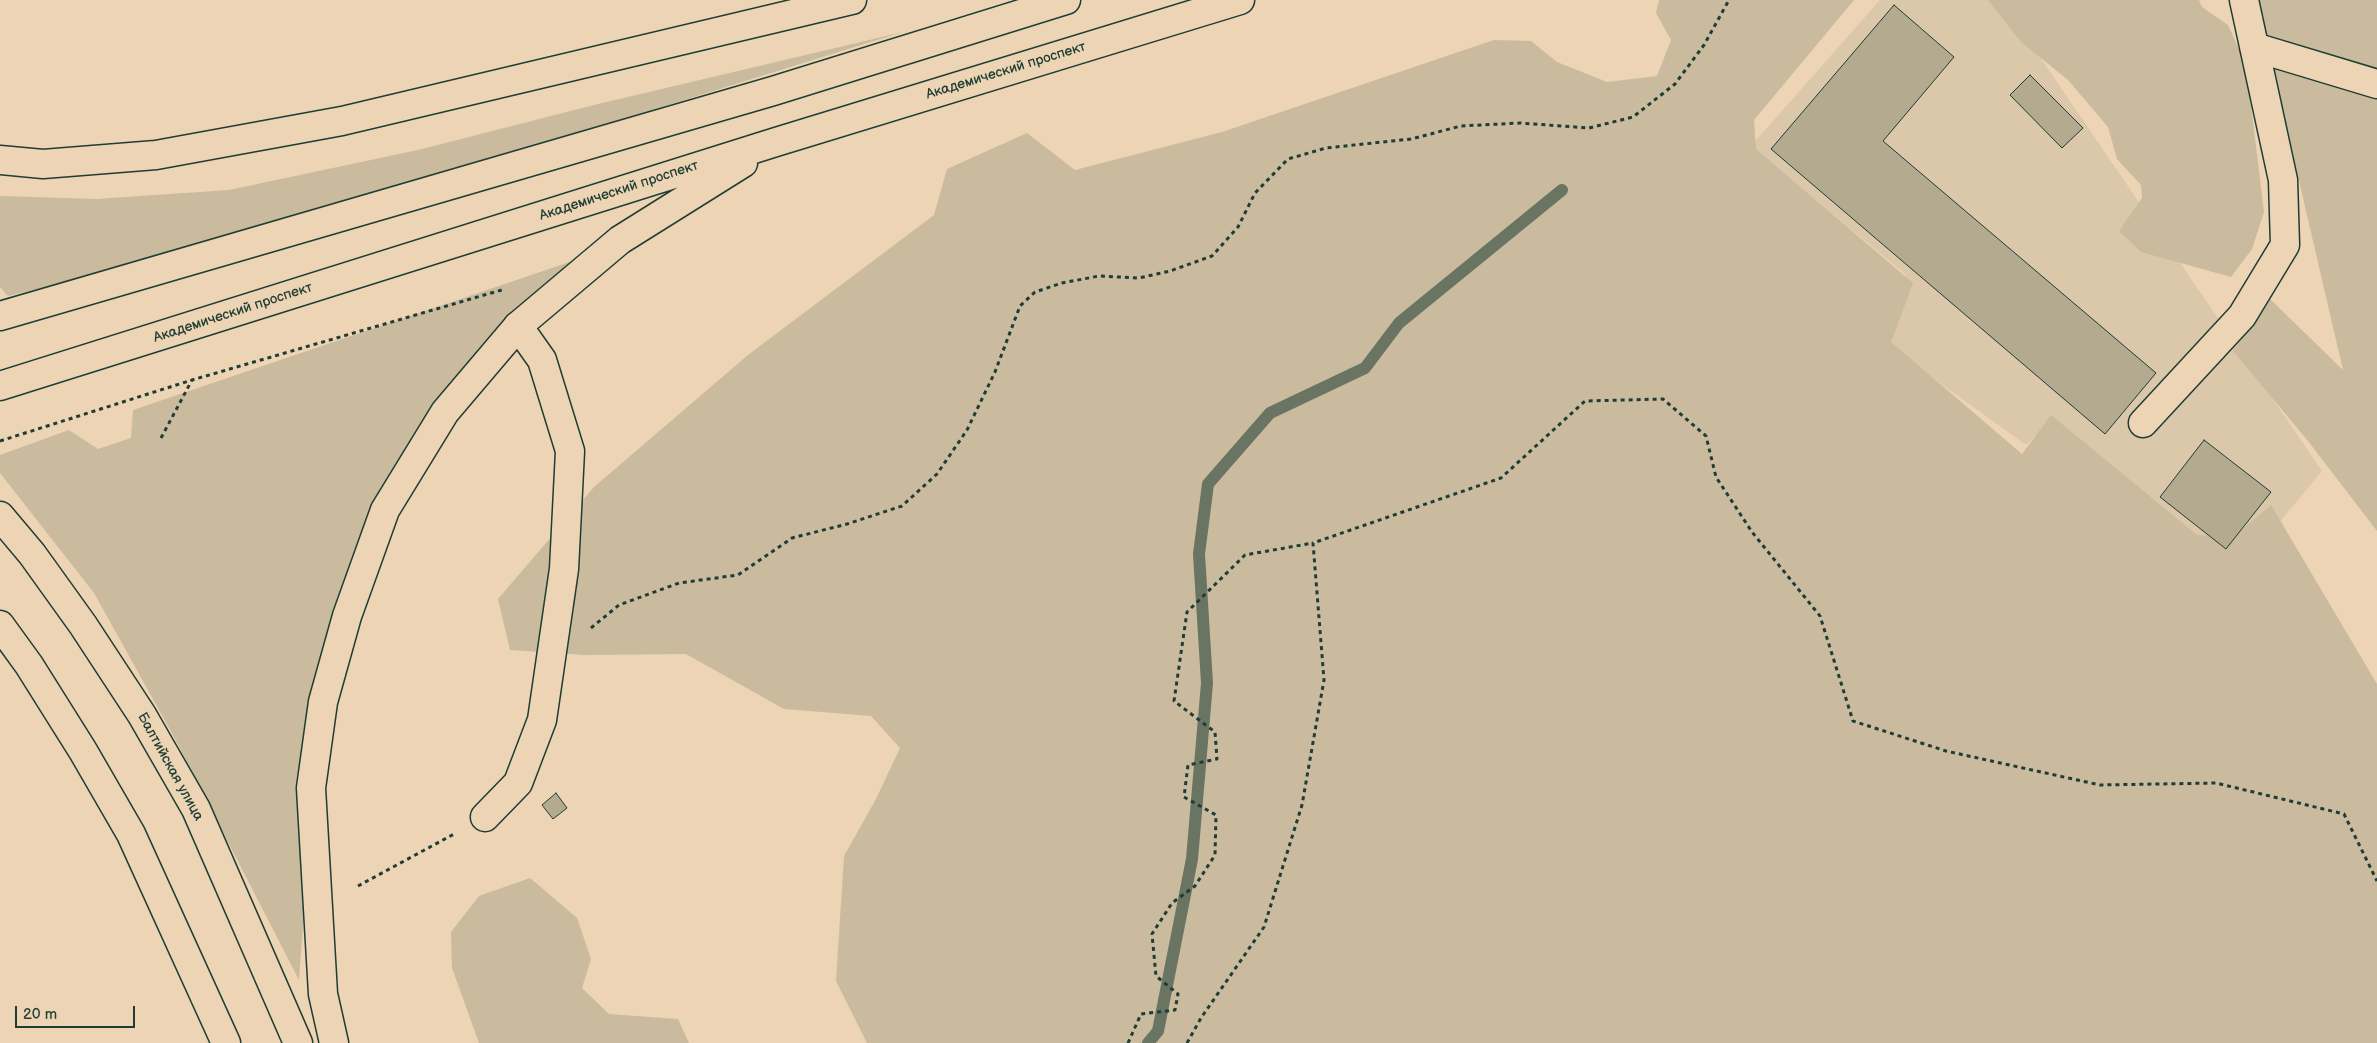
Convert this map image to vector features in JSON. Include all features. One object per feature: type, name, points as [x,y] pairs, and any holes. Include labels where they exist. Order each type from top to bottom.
[{"type":"main road","points":[[0,160],[43,164],[156,155],[342,121],[852,0]]},
{"type":"main road","points":[[0,316],[773,91],[1066,0]]},
{"type":"main road","name":"Академический проспект","points":[[0,386],[776,142],[1240,0]]},
{"type":"main road","points":[[2143,422],[2242,316],[2285,244],[2283,180],[2244,0]]},
{"type":"main road","points":[[2254,46],[2377,84]]},
{"type":"main road","points":[[334,1043],[322,994],[311,788],[323,702],[347,616],[385,510],[445,412],[518,326],[620,240],[776,142]]},
{"type":"main road","points":[[485,817],[518,783],[542,720],[564,569],[570,452],[542,360],[518,326]]},
{"type":"main road","name":"Балтийская улица","points":[[0,516],[32,554],[83,625],[142,715],[196,809],[298,1043]]},
{"type":"main road","points":[[0,625],[29,665],[69,727],[131,834],[226,1043]]},
{"type":"path","points":[[550,665],[619,605],[679,583],[738,575],[792,538],[848,524],[902,506],[937,474],[967,430],[995,372],[1020,306],[1035,292],[1062,283],[1099,276],[1139,278],[1162,273],[1212,256],[1238,227],[1255,193],[1288,159],[1326,148],[1412,139],[1461,126],[1520,123],[1589,128],[1633,117],[1675,84],[1704,45],[1729,0]]},
{"type":"path","points":[[0,441],[192,380],[511,287]]},
{"type":"path","points":[[161,438],[192,380]]},
{"type":"path","points":[[1128,1043],[1141,1014],[1174,1010],[1178,994],[1156,976],[1152,934],[1172,903],[1195,886],[1215,854],[1216,816],[1184,797],[1188,766],[1217,759],[1215,732],[1195,719],[1174,701],[1187,612],[1245,555],[1313,543],[1501,478],[1585,401],[1663,399],[1706,436],[1716,477],[1752,532],[1820,616],[1853,721],[1946,751],[2100,785],[2216,783],[2344,814],[2377,881]]},
{"type":"path","points":[[1187,1043],[1201,1018],[1264,927],[1302,806],[1324,680],[1313,543]]},
{"type":"path","points":[[358,886],[485,817]]},
{"type":"shaded area","points":[[1659,0],[1854,0],[1754,120],[1756,149],[1913,283],[1891,342],[2022,454],[2051,415],[2197,535],[2233,537],[2271,505],[2377,684],[2377,1043],[867,1043],[836,981],[844,856],[876,799],[900,748],[871,716],[784,709],[686,654],[585,655],[510,650],[498,599],[594,487],[748,355],[934,215],[947,169],[1027,133],[1075,170],[1222,132],[1494,40],[1531,41],[1557,62],[1607,82],[1657,76],[1671,40],[1656,13]]},
{"type":"shaded area","points":[[1880,0],[2001,0],[2322,471],[2237,573],[2044,427],[2026,445],[1872,334],[1906,275],[1751,146]]},
{"type":"shaded area","points":[[1988,0],[2199,0],[2202,7],[2228,25],[2246,64],[2264,212],[2252,249],[2231,277],[2141,252],[2119,231],[2142,198],[2141,185],[2117,159],[2108,127],[2068,80],[2021,42]]},
{"type":"shaded area","points":[[2257,0],[2377,0],[2377,531],[2308,441],[2233,351],[2269,298],[2343,370]]},
{"type":"shaded area","points":[[903,32],[218,245],[8,296],[0,287],[0,196],[96,199],[229,190],[418,150],[594,105]]},
{"type":"shaded area","points":[[605,250],[450,409],[372,545],[313,788],[299,980],[174,737],[94,593],[0,473],[0,455],[69,430],[98,449],[131,438],[133,410]]},
{"type":"shaded area","points":[[530,878],[577,918],[591,959],[582,988],[609,1014],[678,1019],[689,1043],[479,1043],[452,968],[451,932],[479,896]]},
{"type":"building","points":[[1894,5],[1954,57],[1883,141],[2156,373],[2105,434],[1771,149]]},
{"type":"building","points":[[2030,75],[2083,128],[2062,148],[2010,95]]},
{"type":"building","points":[[2204,440],[2271,492],[2226,549],[2160,497]]},
{"type":"building","points":[[556,793],[567,808],[553,819],[542,805]]},
{"type":"waterway","points":[[1148,1043],[1158,1031],[1192,859],[1207,683],[1199,554],[1208,484],[1270,413],[1365,368],[1399,323],[1562,190]]}]
